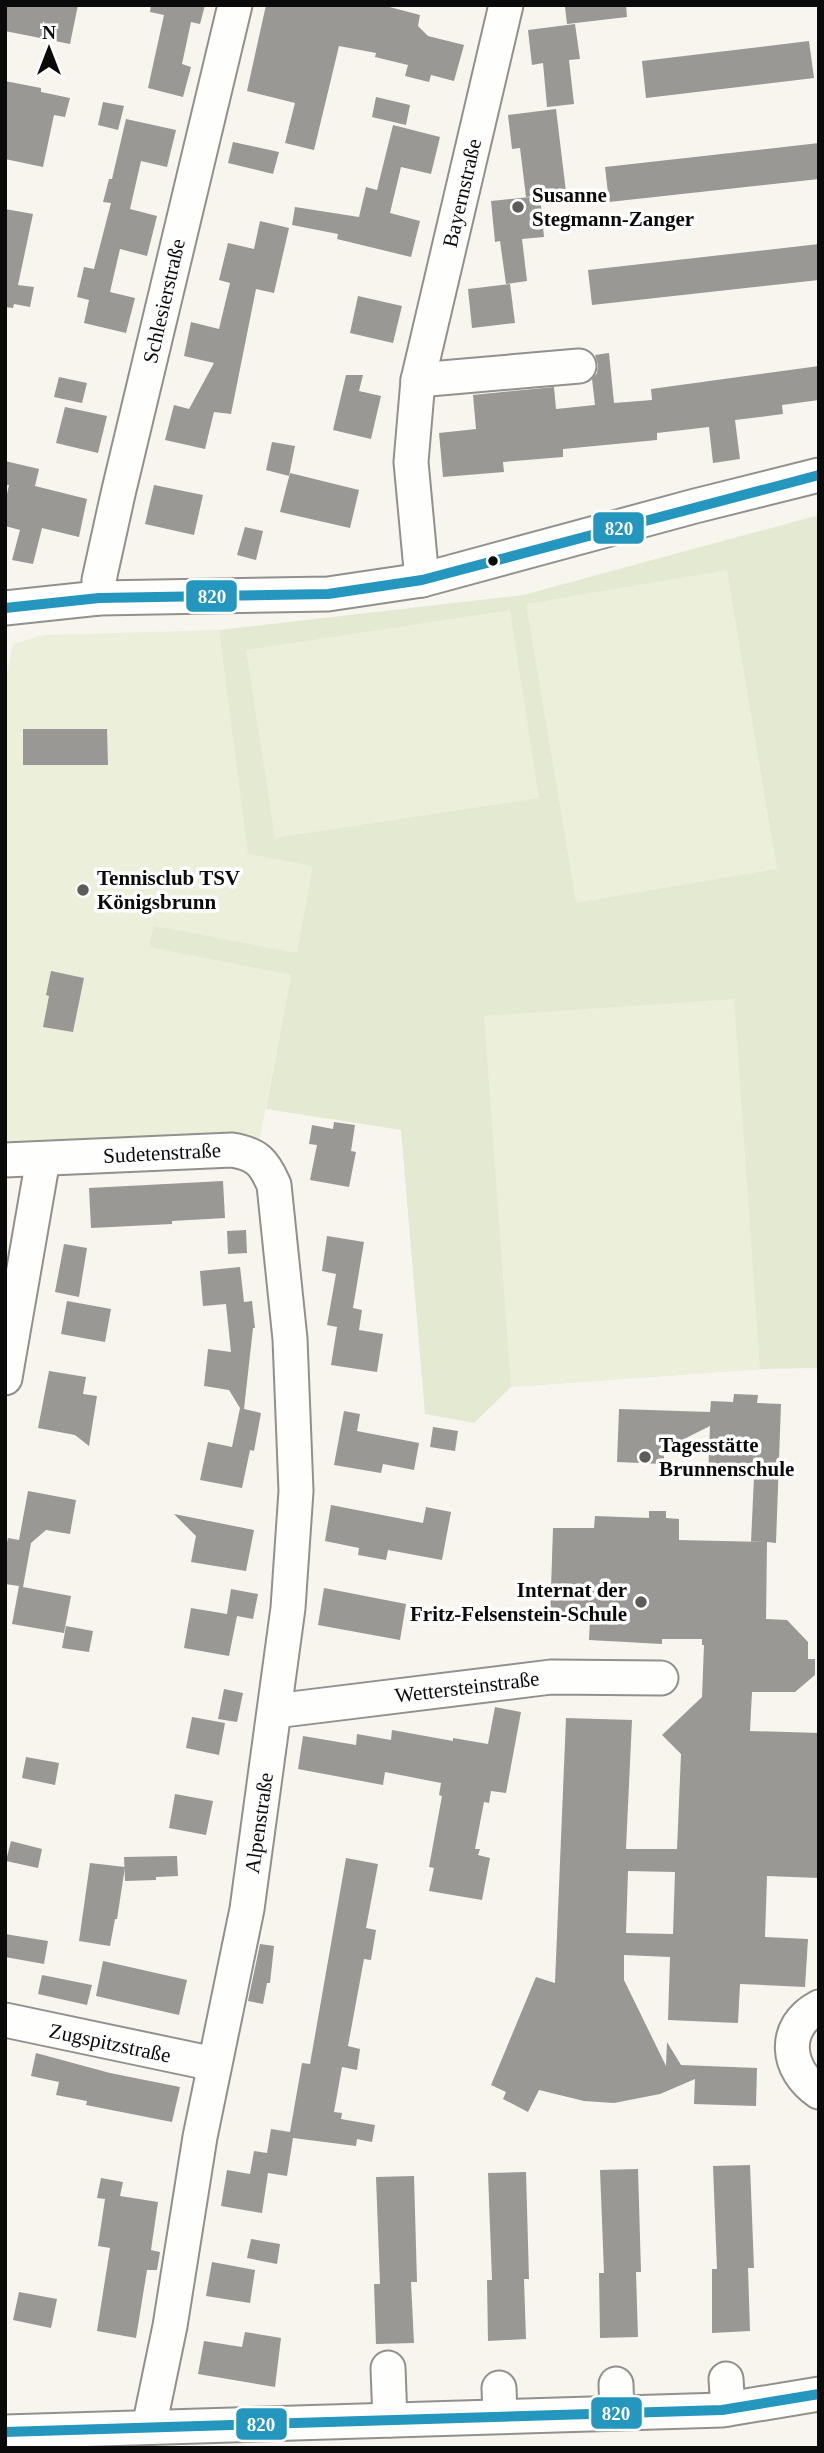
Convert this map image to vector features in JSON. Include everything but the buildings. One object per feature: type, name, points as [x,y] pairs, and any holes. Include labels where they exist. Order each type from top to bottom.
[{"type":"street","name":"Schlesierstraße","points":[[99,598],[99,580],[118,494],[235,5]]},
{"type":"street","name":"Bayernstraße","points":[[422,580],[411,462],[418,380],[506,5]]},
{"type":"street","points":[[418,380],[579,366]]},
{"type":"street","points":[[5,608],[99,598],[328,594],[422,580],[819,475]]},
{"type":"street","name":"Sudetenstraße","points":[[5,1160],[232,1150],[250,1153],[266,1167],[274,1185],[277,1212]]},
{"type":"street","points":[[5,1378],[43,1159]]},
{"type":"street","name":"Alpenstraße","points":[[149,2427],[170,2326],[214,2064],[247,1909],[288,1608],[296,1491],[290,1339],[277,1212]]},
{"type":"street","name":"Wettersteinstraße","points":[[275,1711],[551,1677],[661,1678]]},
{"type":"street","points":[[819,2007],[805,2016],[798,2026],[793,2038],[792,2054],[796,2069],[805,2082],[819,2092]]},
{"type":"street","name":"Zugspitzstraße","points":[[5,2020],[214,2064]]},
{"type":"street","points":[[388,2368],[390,2420]]},
{"type":"street","points":[[5,2432],[149,2427],[244,2436],[390,2420],[500,2402],[727,2394],[819,2394]]},
{"type":"green space","points":[[819,515],[819,1368],[760,1369],[511,1387],[474,1423],[425,1414],[401,1130],[266,1109],[291,975],[149,948],[169,839],[247,853],[219,630],[523,595]]},
{"type":"green space","points":[[727,570],[777,869],[576,903],[526,604]]},
{"type":"green space","points":[[510,610],[539,798],[275,838],[246,650]]},
{"type":"green space","name":"Tennisclub TSV Königsbrunn","points":[[219,630],[248,854],[313,866],[297,953],[154,926],[149,947],[291,975],[260,1138],[5,1145],[5,684],[13,644],[44,635]]},
{"type":"green space","points":[[734,999],[760,1369],[511,1387],[484,1016]]},
{"type":"transit line","name":"820","points":[[5,608],[99,598],[328,594],[422,580],[819,475]]},
{"type":"transit line","name":"820","points":[[5,2432],[722,2410],[819,2394]]},
{"type":"place","name":"Susanne Stegmann-Zanger","points":[[518,207]]},
{"type":"place","name":"Tennisclub TSV Königsbrunn","points":[[83,890]]},
{"type":"place","name":"Tagesstätte Brunnenschule","points":[[645,1457]]},
{"type":"place","name":"Internat der Fritz-Felsenstein-Schule","points":[[641,1602]]}]
